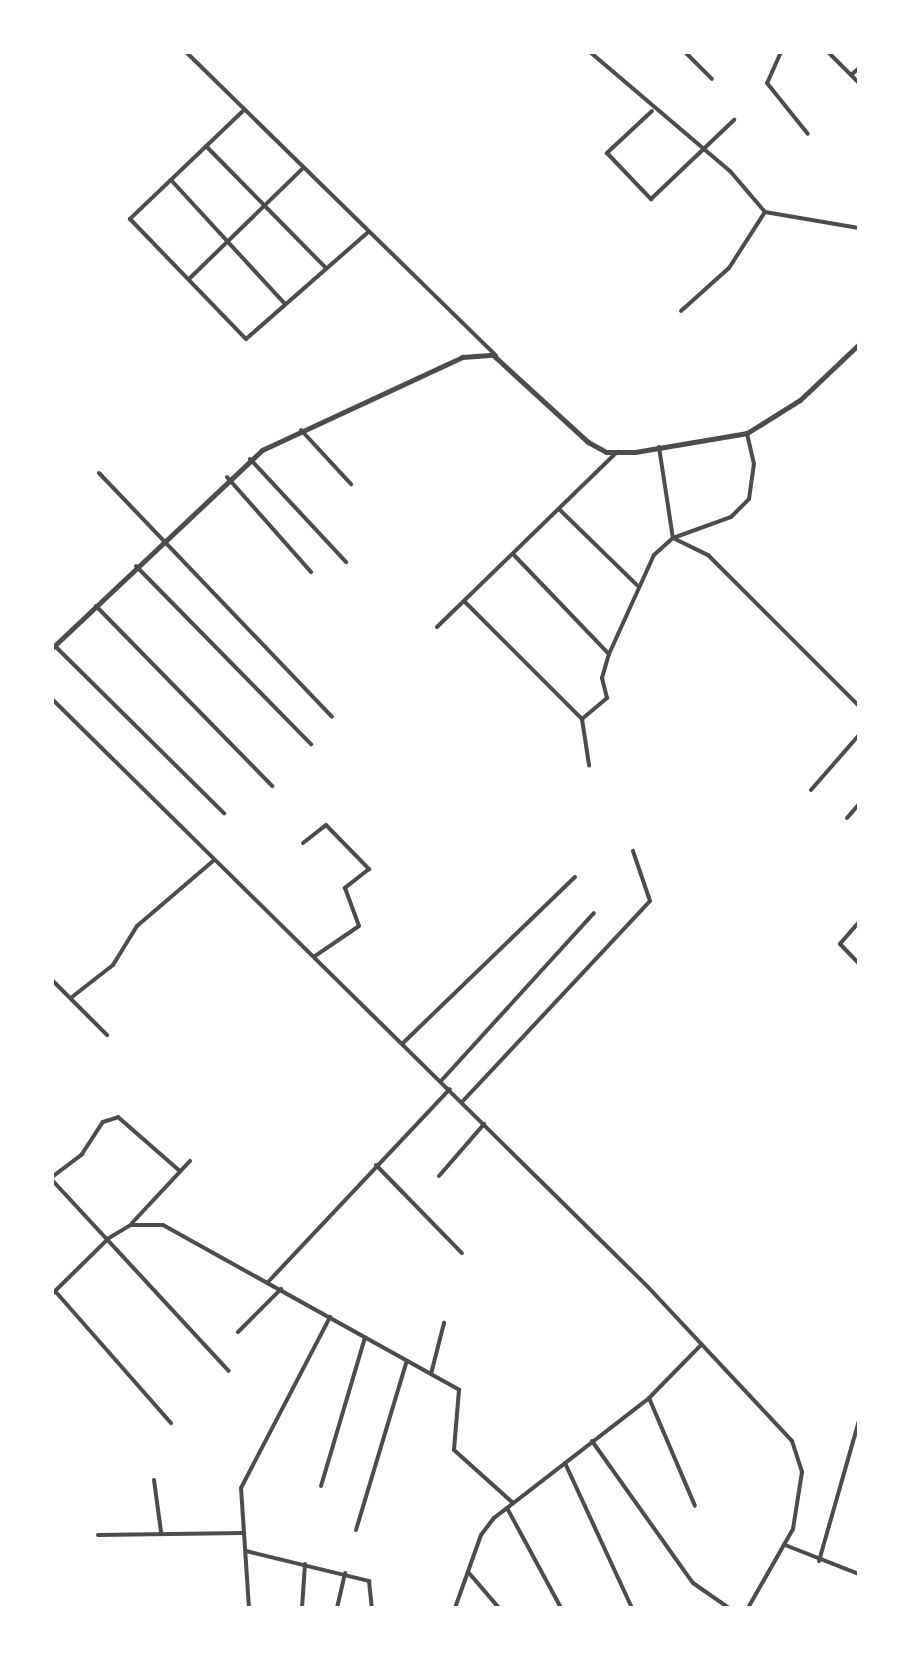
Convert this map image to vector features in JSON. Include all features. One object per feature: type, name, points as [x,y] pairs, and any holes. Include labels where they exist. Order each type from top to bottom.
[{"type":"street","points":[[186,52],[367,233],[588,442],[618,452],[747,433],[800,400],[859,344]]},
{"type":"street","points":[[590,52],[652,111],[706,150],[765,212],[781,218],[859,228]]},
{"type":"street","points":[[685,52],[712,79]]},
{"type":"street","points":[[781,52],[767,83],[808,134]]},
{"type":"street","points":[[828,52],[859,83]]},
{"type":"street","points":[[851,75],[859,68]]},
{"type":"street","points":[[244,110],[130,219],[246,339],[367,233]]},
{"type":"street","points":[[652,111],[607,153],[651,199],[706,150],[734,120]]},
{"type":"street","points":[[206,146],[326,268]]},
{"type":"street","points":[[189,279],[302,169]]},
{"type":"street","points":[[171,180],[285,304]]},
{"type":"street","points":[[681,311],[729,268],[765,212]]},
{"type":"street","points":[[224,813],[53,647],[227,477],[250,459],[301,430],[462,357],[501,361]]},
{"type":"street","points":[[301,430],[351,484]]},
{"type":"street","points":[[582,719],[607,698],[602,678],[637,585],[673,538],[731,517],[749,499],[754,464],[747,433]]},
{"type":"street","points":[[659,447],[673,538]]},
{"type":"street","points":[[437,627],[618,452]]},
{"type":"street","points":[[250,459],[346,562]]},
{"type":"street","points":[[99,473],[332,717]]},
{"type":"street","points":[[227,477],[311,572]]},
{"type":"street","points":[[559,509],[637,585]]},
{"type":"street","points":[[673,538],[708,555],[859,706]]},
{"type":"street","points":[[513,554],[609,654]]},
{"type":"street","points":[[136,566],[311,744]]},
{"type":"street","points":[[464,601],[582,719],[589,765]]},
{"type":"street","points":[[96,606],[272,786]]},
{"type":"street","points":[[52,699],[213,861],[450,1089],[702,1344],[799,1458],[801,1497],[785,1545],[748,1608]]},
{"type":"street","points":[[811,790],[859,735]]},
{"type":"street","points":[[847,818],[859,804]]},
{"type":"street","points":[[303,843],[326,825],[369,869],[345,888],[359,926],[315,956]]},
{"type":"street","points":[[462,1102],[650,901],[633,851]]},
{"type":"street","points":[[72,997],[113,965],[137,926],[213,861]]},
{"type":"street","points":[[403,1043],[575,877]]},
{"type":"street","points":[[441,1081],[594,913]]},
{"type":"street","points":[[859,922],[840,944],[859,964]]},
{"type":"street","points":[[52,980],[107,1035]]},
{"type":"street","points":[[268,1282],[450,1089]]},
{"type":"street","points":[[180,1171],[118,1117],[103,1122],[82,1154],[52,1179],[229,1371]]},
{"type":"street","points":[[439,1176],[484,1124]]},
{"type":"street","points":[[171,1423],[54,1292],[109,1238],[131,1225],[190,1161]]},
{"type":"street","points":[[376,1165],[462,1253]]},
{"type":"street","points":[[131,1225],[163,1225],[281,1289],[406,1363],[431,1374],[463,1397],[454,1450],[513,1503]]},
{"type":"street","points":[[238,1332],[281,1289]]},
{"type":"street","points":[[249,1608],[241,1488],[330,1317]]},
{"type":"street","points":[[431,1374],[444,1323]]},
{"type":"street","points":[[321,1486],[365,1337]]},
{"type":"street","points":[[455,1608],[481,1535],[513,1503],[649,1398],[702,1344]]},
{"type":"street","points":[[356,1530],[406,1363]]},
{"type":"street","points":[[649,1398],[695,1506]]},
{"type":"street","points":[[819,1561],[859,1421]]},
{"type":"street","points":[[592,1441],[693,1583],[729,1608]]},
{"type":"street","points":[[565,1463],[632,1608]]},
{"type":"street","points":[[154,1480],[161,1532]]},
{"type":"street","points":[[507,1508],[561,1608]]},
{"type":"street","points":[[98,1535],[243,1533]]},
{"type":"street","points":[[785,1545],[819,1561],[859,1574]]},
{"type":"street","points":[[246,1551],[369,1581],[372,1608]]},
{"type":"street","points":[[302,1608],[305,1564]]},
{"type":"street","points":[[469,1572],[499,1608]]},
{"type":"street","points":[[337,1608],[345,1573]]}]
